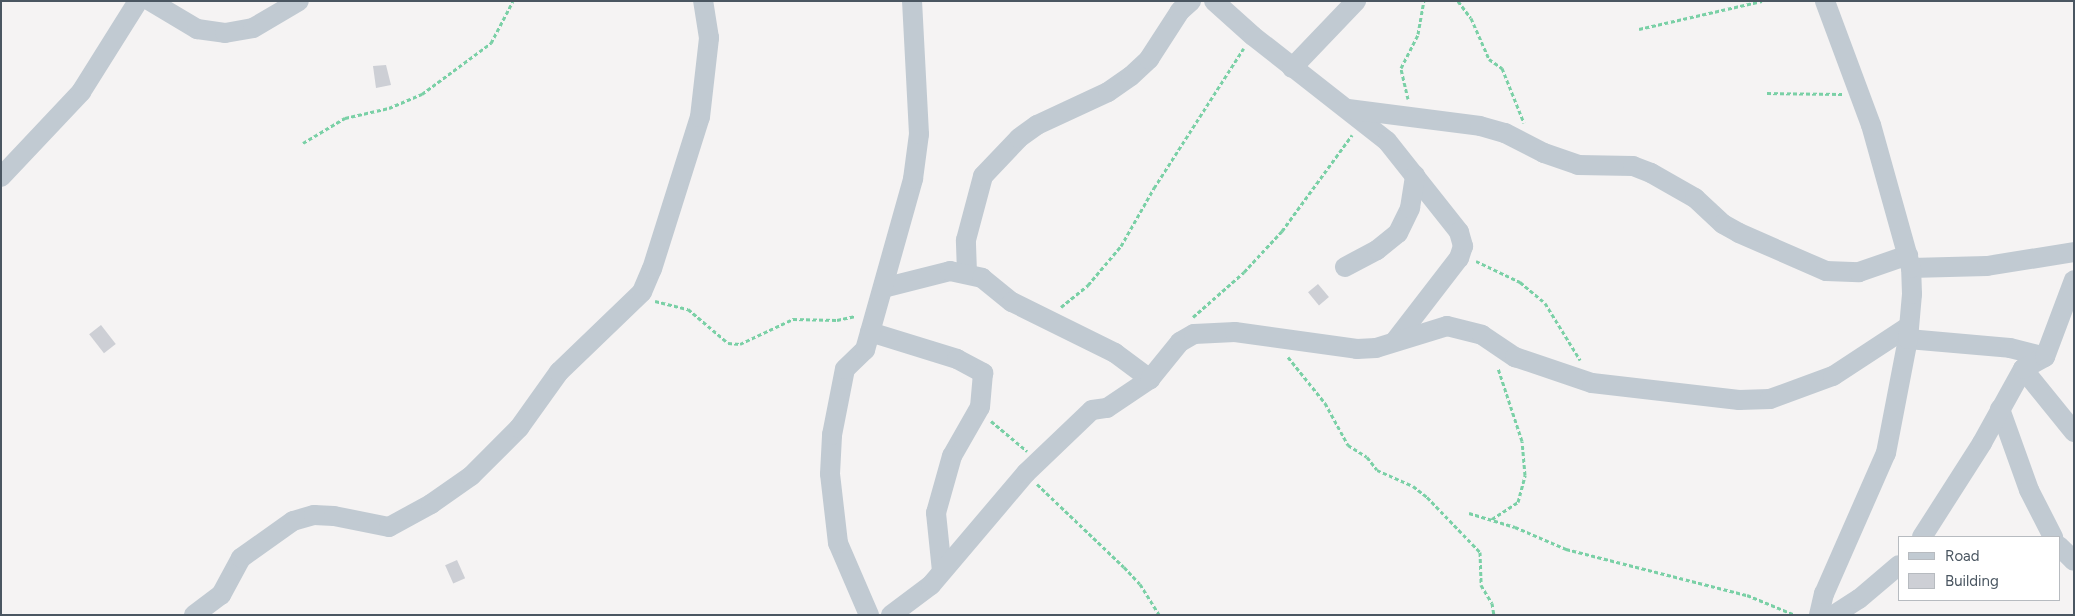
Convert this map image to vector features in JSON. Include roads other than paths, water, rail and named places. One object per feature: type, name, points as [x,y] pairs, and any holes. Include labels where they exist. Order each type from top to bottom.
[{"type":"street","points":[[1,177],[81,92],[138,1]]},
{"type":"street","points":[[150,1],[197,29],[225,32],[253,28],[299,1]]},
{"type":"street","points":[[203,612],[226,588],[241,558],[293,521],[314,515],[334,516],[376,527],[389,526],[431,504],[471,476],[519,428],[559,372],[642,292],[652,269],[700,117],[709,38],[703,1]]},
{"type":"street","points":[[869,615],[838,543],[830,474],[835,415],[846,369],[865,350],[913,179],[918,134],[912,1]]},
{"type":"street","points":[[967,273],[966,240],[983,176],[1019,138],[1037,125],[1108,92],[1131,76],[1149,59],[1180,11],[1191,1]]},
{"type":"street","points":[[1214,1],[1292,68],[1355,114],[1387,142],[1416,175],[1459,232],[1463,246],[1459,258],[1393,343]]},
{"type":"street","points":[[1292,68],[1356,1]]},
{"type":"street","points":[[1819,615],[1824,594],[1886,453],[1908,332],[1909,262],[1860,93],[1825,1]]},
{"type":"street","points":[[1355,114],[1406,116],[1480,126],[1527,143],[1578,165],[1633,166],[1672,181],[1739,233],[1826,271],[1860,272],[1909,262],[1987,266],[2074,252]]},
{"type":"street","points":[[1345,267],[1377,250],[1398,233],[1410,208],[1416,175]]},
{"type":"street","points":[[883,288],[950,271],[967,273],[982,278],[1012,302],[1115,353],[1150,379]]},
{"type":"street","points":[[1923,536],[2023,369],[2045,357],[2066,318],[2074,280]]},
{"type":"street","points":[[891,615],[916,598],[942,571],[1026,473],[1092,410],[1107,408],[1150,379],[1183,340],[1194,334],[1218,331],[1270,335],[1357,349],[1393,343],[1448,326],[1464,328],[1490,341],[1514,357],[1592,383],[1739,400],[1770,399],[1833,376],[1908,332],[2010,348],[2045,357]]},
{"type":"street","points":[[870,332],[975,367],[983,373],[983,396],[978,410],[952,456],[936,513],[942,571]]},
{"type":"street","points":[[2023,369],[2074,432]]},
{"type":"street","points":[[2000,409],[2029,490],[2052,536]]},
{"type":"street","points":[[2060,547],[2074,561]]},
{"type":"street","points":[[1834,615],[1866,594],[1898,566]]}]
